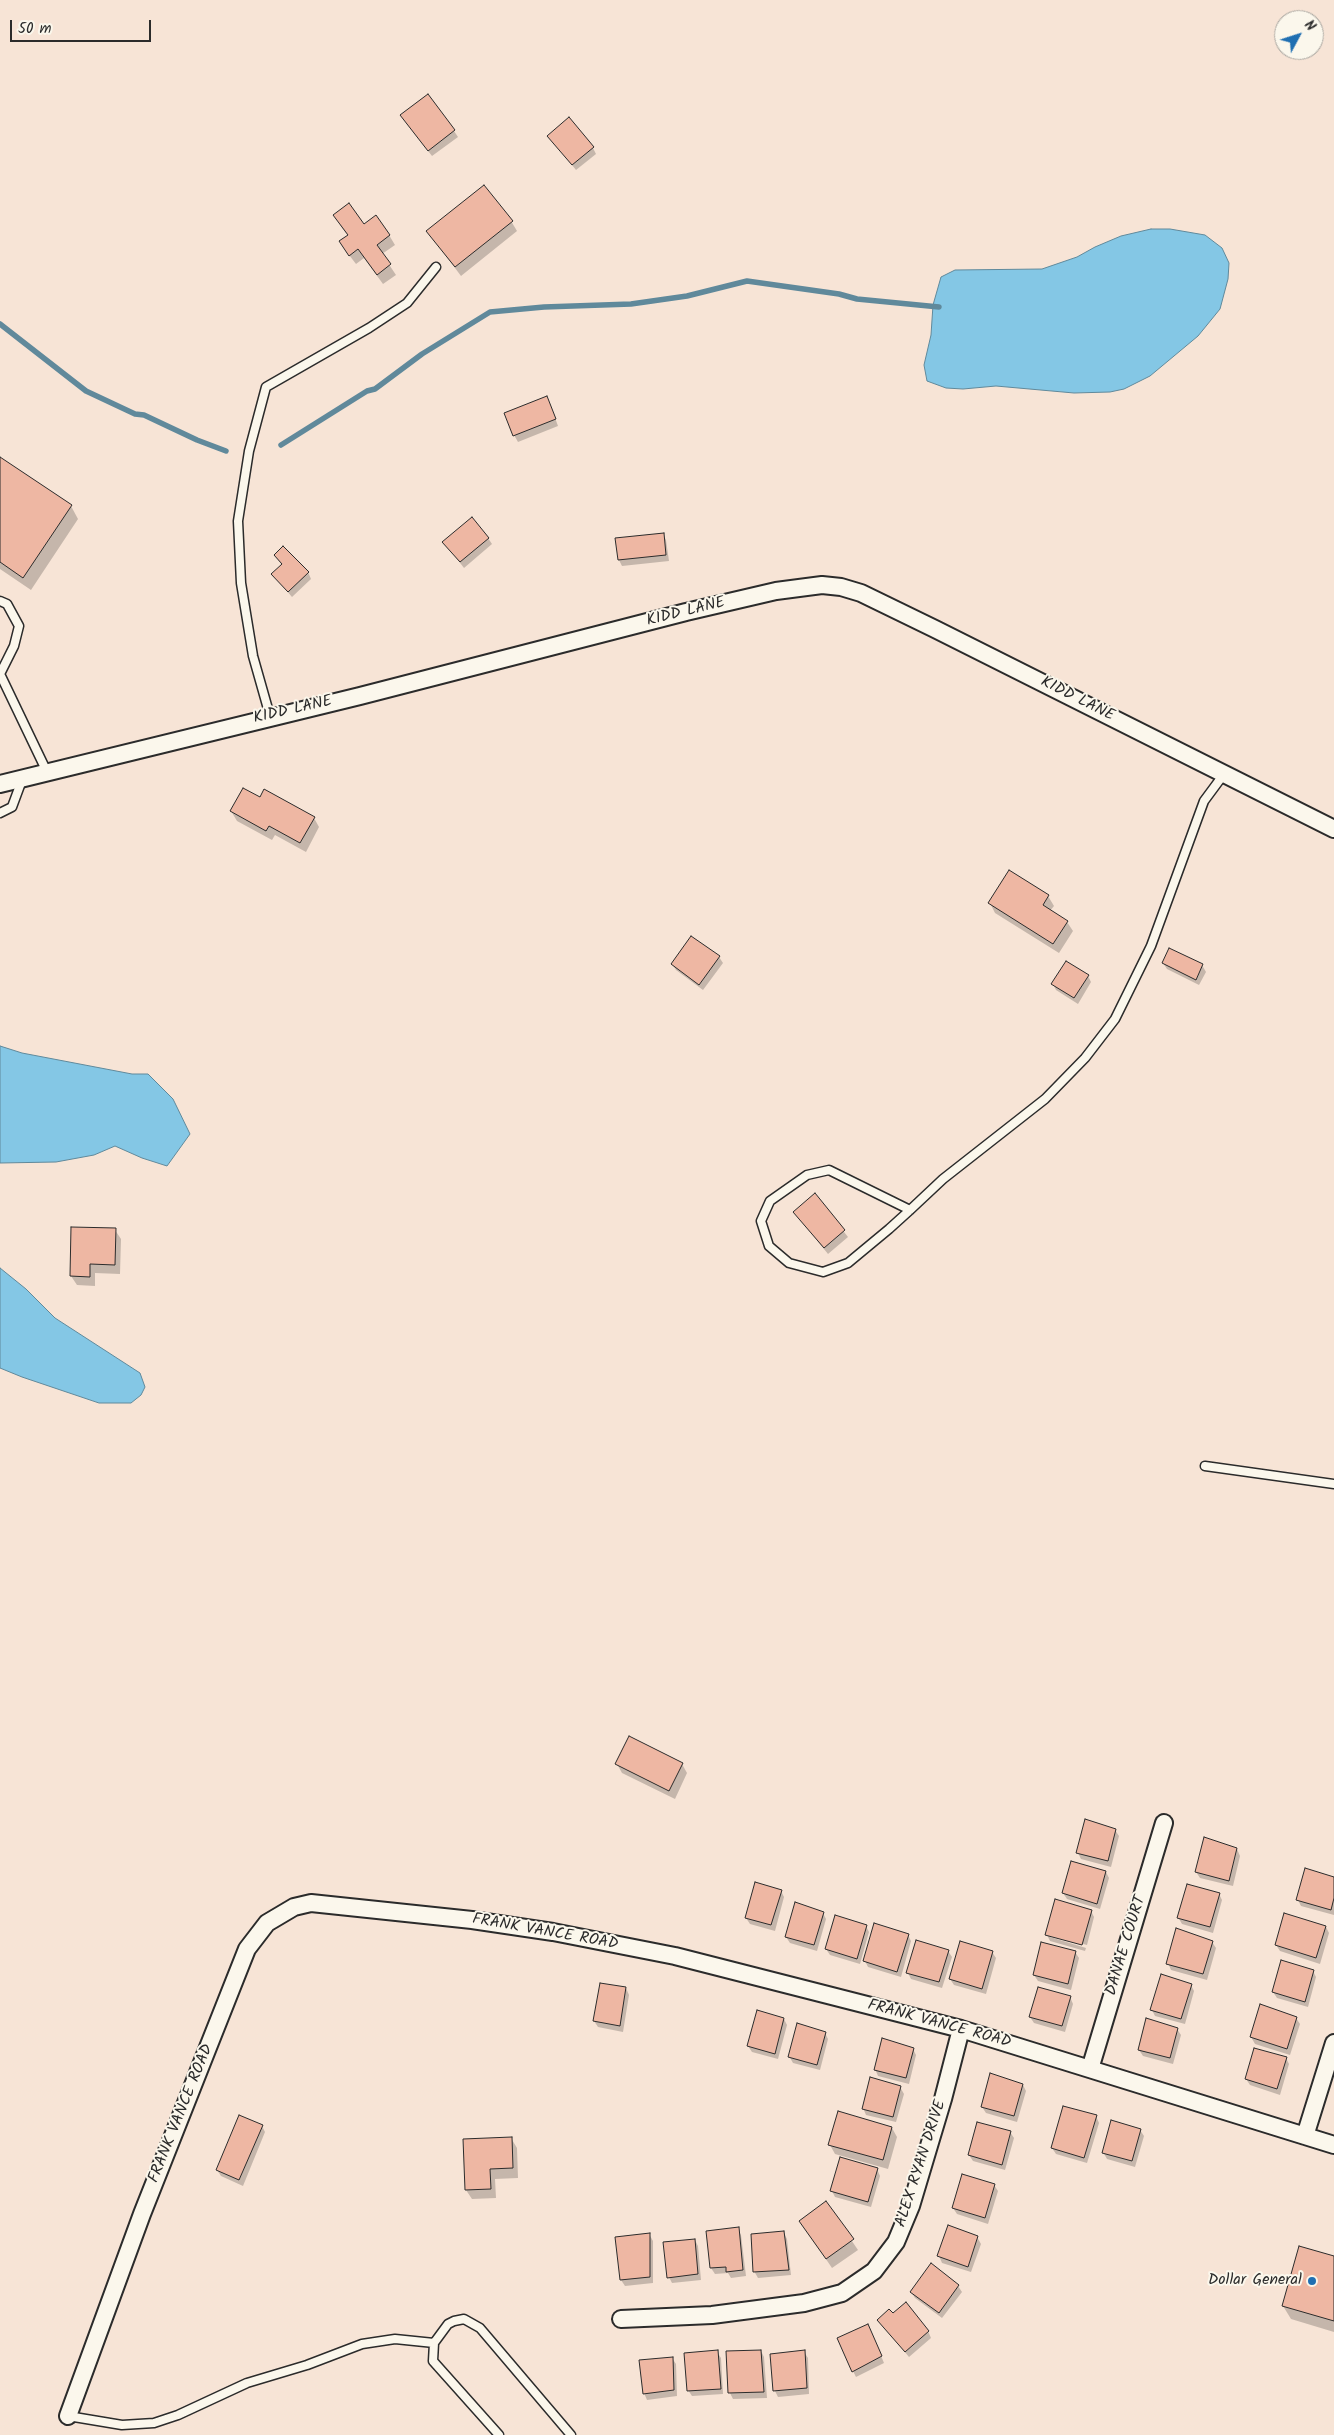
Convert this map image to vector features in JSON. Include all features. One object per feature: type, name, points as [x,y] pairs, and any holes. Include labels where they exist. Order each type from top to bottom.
[{"type":"street","name":"KIDD LANE","points":[[0,784],[270,716],[360,696],[686,612],[776,591],[822,585],[841,587],[861,593],[1334,829]]},
{"type":"street","name":"DANAE COURT","points":[[1090,2069],[1164,1823]]},
{"type":"street","name":"FRANK VANCE ROAD","points":[[68,2416],[142,2214],[247,1949],[267,1923],[286,1910],[311,1904],[472,1920],[553,1932],[675,1956],[961,2029],[1334,2145]]},
{"type":"street","name":"ALEX RYAN DRIVE","points":[[621,2318],[712,2315],[804,2303],[842,2293],[874,2271],[896,2242],[911,2206],[943,2099],[961,2029]]},
{"type":"street","points":[[1306,2136],[1334,2043]]},
{"type":"lane","points":[[270,716],[253,656],[241,583],[238,521],[249,452],[266,387],[370,328],[407,303],[436,267]]},
{"type":"lane","points":[[0,601],[7,604],[19,626],[14,646],[0,674],[47,772]]},
{"type":"lane","points":[[910,1210],[829,1170],[808,1175],[770,1201],[761,1221],[769,1246],[789,1263],[823,1272],[848,1263],[910,1210],[943,1179],[1045,1099],[1085,1058],[1115,1019],[1151,946],[1204,801],[1224,774]]},
{"type":"lane","points":[[0,813],[12,807],[23,778]]},
{"type":"lane","points":[[1204,1466],[1334,1484]]},
{"type":"lane","points":[[499,2435],[433,2361],[434,2343],[448,2324],[454,2321],[464,2319],[480,2328],[571,2435]]},
{"type":"lane","points":[[68,2416],[122,2425],[154,2423],[178,2415],[247,2383],[308,2365],[362,2344],[395,2340],[434,2343]]},
{"type":"water","points":[[1151,229],[1170,229],[1205,235],[1222,248],[1229,263],[1228,279],[1220,309],[1198,336],[1150,376],[1124,389],[1110,392],[1074,393],[996,386],[963,389],[946,388],[927,381],[924,365],[931,335],[933,305],[941,277],[955,270],[1042,269],[1077,257],[1121,236]]},
{"type":"water","points":[[0,1046],[22,1053],[132,1074],[148,1074],[173,1099],[190,1134],[167,1166],[142,1158],[115,1146],[94,1155],[56,1162],[0,1163]]},
{"type":"water","points":[[0,1268],[26,1289],[55,1318],[140,1373],[145,1387],[141,1395],[131,1403],[99,1403],[0,1368]]},
{"type":"building","points":[[428,94],[455,130],[428,151],[400,115]]},
{"type":"building","points":[[569,117],[594,147],[572,165],[547,136]]},
{"type":"building","points":[[484,185],[513,221],[455,267],[426,231]]},
{"type":"building","points":[[349,203],[364,224],[376,215],[390,235],[377,245],[391,264],[377,275],[358,249],[349,256],[339,241],[348,235],[333,215]]},
{"type":"building","points":[[547,396],[556,419],[513,436],[504,413]]},
{"type":"building","points":[[0,457],[72,505],[23,578],[0,562]]},
{"type":"building","points":[[472,517],[489,538],[460,562],[442,542]]},
{"type":"building","points":[[664,533],[666,555],[618,560],[615,538]]},
{"type":"building","points":[[283,546],[309,572],[288,592],[271,574],[282,564],[274,555]]},
{"type":"building","points":[[243,788],[260,797],[264,789],[315,817],[300,843],[269,826],[266,831],[230,811]]},
{"type":"building","points":[[1009,870],[1049,895],[1043,905],[1068,921],[1053,944],[988,903]]},
{"type":"building","points":[[691,936],[720,956],[699,985],[671,964]]},
{"type":"building","points":[[1169,948],[1203,964],[1196,980],[1162,963]]},
{"type":"building","points":[[1066,961],[1089,975],[1074,998],[1051,984]]},
{"type":"building","points":[[815,1193],[845,1230],[824,1248],[793,1212]]},
{"type":"building","points":[[71,1227],[116,1228],[115,1265],[90,1264],[90,1277],[70,1276]]},
{"type":"building","points":[[629,1736],[683,1763],[669,1791],[615,1764]]},
{"type":"building","points":[[1085,1819],[1116,1829],[1108,1861],[1076,1853]]},
{"type":"building","points":[[1204,1837],[1237,1848],[1229,1881],[1195,1872]]},
{"type":"building","points":[[1071,1861],[1106,1871],[1097,1904],[1062,1893]]},
{"type":"building","points":[[1305,1868],[1334,1877],[1334,1898],[1331,1910],[1296,1900]]},
{"type":"building","points":[[755,1882],[782,1890],[771,1925],[745,1918]]},
{"type":"building","points":[[1187,1884],[1220,1893],[1210,1927],[1177,1918]]},
{"type":"building","points":[[1055,1899],[1092,1910],[1082,1945],[1045,1935]]},
{"type":"building","points":[[795,1902],[824,1912],[814,1945],[785,1937]]},
{"type":"building","points":[[1284,1913],[1326,1926],[1316,1958],[1275,1945]]},
{"type":"building","points":[[835,1915],[867,1925],[857,1959],[825,1949]]},
{"type":"building","points":[[874,1923],[909,1934],[897,1972],[863,1961]]},
{"type":"building","points":[[1176,1928],[1213,1941],[1203,1974],[1166,1964]]},
{"type":"building","points":[[916,1940],[949,1950],[939,1982],[906,1973]]},
{"type":"building","points":[[960,1941],[993,1951],[982,1989],[949,1979]]},
{"type":"building","points":[[1041,1942],[1076,1951],[1068,1984],[1033,1975]]},
{"type":"building","points":[[1281,1960],[1314,1970],[1305,2002],[1272,1992]]},
{"type":"building","points":[[1161,1974],[1192,1984],[1181,2019],[1150,2010]]},
{"type":"building","points":[[600,1983],[626,1987],[620,2026],[593,2021]]},
{"type":"building","points":[[1038,1987],[1071,1996],[1062,2026],[1029,2017]]},
{"type":"building","points":[[1260,2004],[1297,2017],[1287,2049],[1250,2037]]},
{"type":"building","points":[[757,2010],[784,2018],[775,2054],[747,2046]]},
{"type":"building","points":[[1146,2018],[1178,2028],[1170,2058],[1138,2050]]},
{"type":"building","points":[[797,2023],[826,2032],[817,2065],[788,2057]]},
{"type":"building","points":[[882,2038],[914,2048],[906,2078],[874,2070]]},
{"type":"building","points":[[1254,2048],[1287,2057],[1277,2089],[1245,2079]]},
{"type":"building","points":[[990,2073],[1023,2084],[1014,2116],[981,2107]]},
{"type":"building","points":[[870,2077],[901,2086],[893,2117],[862,2109]]},
{"type":"building","points":[[1063,2106],[1097,2115],[1084,2158],[1051,2148]]},
{"type":"building","points":[[838,2111],[892,2127],[883,2160],[828,2145]]},
{"type":"building","points":[[239,2115],[263,2125],[239,2180],[216,2170]]},
{"type":"building","points":[[1111,2120],[1141,2129],[1132,2161],[1102,2153]]},
{"type":"building","points":[[977,2122],[1011,2131],[1002,2165],[968,2155]]},
{"type":"building","points":[[512,2137],[513,2168],[490,2169],[491,2189],[465,2190],[463,2139]]},
{"type":"building","points":[[840,2157],[878,2168],[868,2202],[830,2191]]},
{"type":"building","points":[[962,2174],[995,2184],[985,2218],[952,2208]]},
{"type":"building","points":[[826,2201],[854,2239],[826,2259],[799,2221]]},
{"type":"building","points":[[948,2225],[978,2236],[968,2267],[937,2256]]},
{"type":"building","points":[[739,2227],[743,2270],[726,2272],[726,2267],[710,2268],[706,2231]]},
{"type":"building","points":[[784,2231],[789,2270],[753,2272],[751,2234]]},
{"type":"building","points":[[650,2233],[650,2277],[620,2280],[615,2237]]},
{"type":"building","points":[[695,2239],[698,2274],[667,2278],[663,2242]]},
{"type":"building","name":"Dollar General","points":[[1299,2246],[1334,2256],[1334,2321],[1282,2306]]},
{"type":"building","points":[[931,2263],[959,2285],[939,2313],[910,2292]]},
{"type":"building","points":[[906,2302],[929,2331],[905,2352],[877,2320],[889,2309],[893,2313]]},
{"type":"building","points":[[868,2324],[882,2356],[852,2372],[837,2338]]},
{"type":"building","points":[[718,2350],[721,2389],[687,2391],[684,2353]]},
{"type":"building","points":[[761,2350],[764,2392],[728,2393],[726,2351]]},
{"type":"building","points":[[805,2350],[807,2388],[773,2391],[770,2354]]},
{"type":"building","points":[[673,2357],[674,2390],[643,2394],[639,2360]]},
{"type":"waterway","points":[[281,445],[367,391],[375,389],[422,354],[490,312],[544,307],[631,304],[687,296],[747,281],[839,294],[857,299],[939,307]]},
{"type":"waterway","points":[[0,324],[86,391],[135,414],[144,415],[197,440],[226,451]]},
{"type":"place","name":"Dollar General","points":[[1312,2281]]}]
